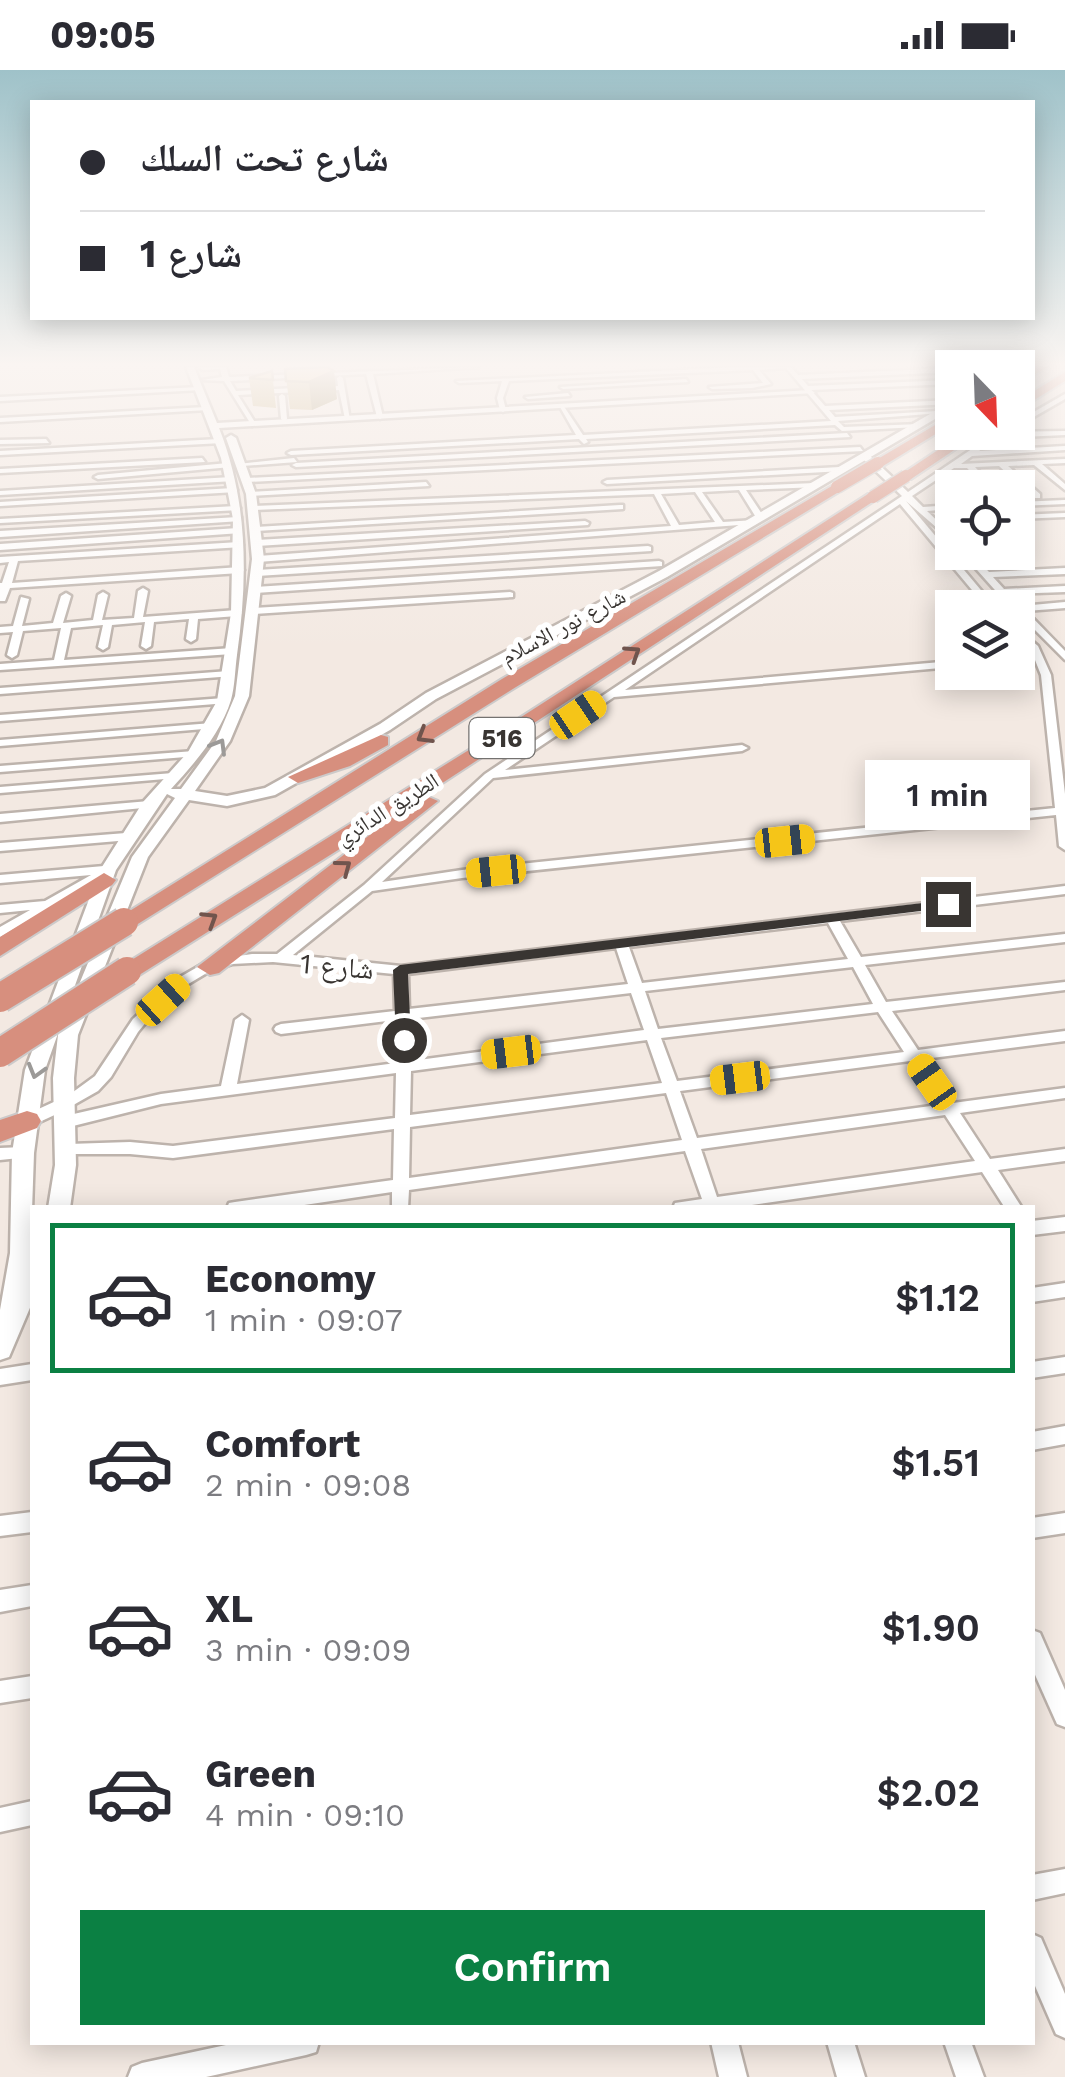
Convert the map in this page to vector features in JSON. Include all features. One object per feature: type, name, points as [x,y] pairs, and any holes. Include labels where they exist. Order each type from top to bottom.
[{"type":"highway","name":"الطريق الدائري","points":[[0,998],[592,636],[862,461]]},
{"type":"highway","name":"الطريق الدائري","points":[[0,1053],[508,734],[930,461]]},
{"type":"highway","points":[[298,776],[355,756],[511,665],[592,636]]},
{"type":"highway","points":[[210,967],[357,858],[508,734]]},
{"type":"highway","points":[[0,948],[113,878]]},
{"type":"street","points":[[0,463],[111,461]]},
{"type":"street","points":[[0,483],[176,461]]},
{"type":"street","points":[[0,513],[34,519],[74,512],[114,514],[156,502],[218,461]]},
{"type":"street","points":[[0,493],[196,479],[219,461]]},
{"type":"street","points":[[60,1205],[69,1150],[62,1060],[126,836],[194,754],[224,701],[240,570],[229,461]]},
{"type":"street","points":[[0,934],[48,905],[113,878],[148,843],[223,741],[242,696],[257,566],[256,536],[230,461]]},
{"type":"street","points":[[241,461],[327,504],[815,485]]},
{"type":"street","points":[[249,461],[302,477],[550,464],[730,461]]},
{"type":"street","points":[[272,461],[426,484]]},
{"type":"street","points":[[294,461],[302,477]]},
{"type":"street","points":[[422,461],[428,498]]},
{"type":"street","points":[[594,461],[628,524],[661,569]]},
{"type":"street","points":[[597,466],[665,461]]},
{"type":"street","points":[[775,461],[786,473]]},
{"type":"street","points":[[872,461],[978,590]]},
{"type":"street","points":[[972,461],[977,461]]},
{"type":"street","points":[[972,461],[978,470]]},
{"type":"street","points":[[947,470],[976,461]]},
{"type":"street","points":[[1004,461],[1036,496]]},
{"type":"street","points":[[1039,461],[1065,488]]},
{"type":"street","points":[[550,464],[576,510]]},
{"type":"street","points":[[691,464],[699,478]]},
{"type":"street","points":[[0,471],[34,465]]},
{"type":"street","points":[[510,466],[522,496]]},
{"type":"street","points":[[469,468],[478,498]]},
{"type":"street","points":[[606,482],[786,473],[839,478]]},
{"type":"street","name":"شارع نور الاسلام","points":[[161,790],[185,796],[242,800],[270,792],[385,728],[431,696],[661,569],[815,485],[839,478]]},
{"type":"street","points":[[278,960],[368,888],[489,776],[935,478]]},
{"type":"street","points":[[256,536],[628,524],[676,527],[756,519],[741,488]]},
{"type":"street","points":[[697,490],[720,524]]},
{"type":"street","points":[[656,491],[676,527]]},
{"type":"street","points":[[535,495],[542,512]]},
{"type":"street","points":[[502,497],[508,514]]},
{"type":"street","points":[[905,498],[935,520]]},
{"type":"street","points":[[0,513],[156,502],[190,505],[238,526]]},
{"type":"street","points":[[362,502],[365,523]]},
{"type":"street","points":[[1035,503],[1065,502]]},
{"type":"street","points":[[114,514],[116,503]]},
{"type":"street","points":[[327,504],[328,525]]},
{"type":"street","points":[[256,536],[328,525],[620,507]]},
{"type":"street","points":[[34,519],[38,508]]},
{"type":"street","points":[[924,509],[935,509]]},
{"type":"street","points":[[56,582],[74,512]]},
{"type":"street","points":[[1035,516],[1065,515]]},
{"type":"street","points":[[257,566],[488,544],[628,524]]},
{"type":"street","points":[[0,534],[238,526]]},
{"type":"street","points":[[0,547],[238,526]]},
{"type":"street","points":[[0,560],[108,554],[238,526]]},
{"type":"street","points":[[257,566],[648,549]]},
{"type":"street","points":[[103,647],[98,594],[108,554]]},
{"type":"street","points":[[2,599],[14,560]]},
{"type":"street","points":[[190,560],[190,574]]},
{"type":"street","points":[[256,590],[661,569]]},
{"type":"street","points":[[3,586],[100,580],[150,571],[190,574],[240,570]]},
{"type":"street","points":[[981,570],[1000,590]]},
{"type":"street","points":[[986,575],[1065,571]]},
{"type":"street","points":[[40,598],[44,583]]},
{"type":"street","points":[[1035,590],[1065,589]]},
{"type":"street","points":[[143,591],[146,646]]},
{"type":"street","points":[[253,611],[510,595]]},
{"type":"street","points":[[58,663],[66,596]]},
{"type":"street","points":[[12,655],[24,599]]},
{"type":"street","points":[[1035,607],[1065,605]]},
{"type":"street","points":[[0,630],[237,613]]},
{"type":"street","points":[[191,640],[194,616]]},
{"type":"street","points":[[1035,626],[1065,658]]},
{"type":"street","points":[[1056,647],[1037,653],[1046,675],[1065,846]]},
{"type":"street","points":[[0,667],[232,650]]},
{"type":"street","points":[[607,695],[935,666]]},
{"type":"street","points":[[0,690],[229,674]]},
{"type":"street","points":[[0,718],[224,701]]},
{"type":"street","points":[[22,741],[31,715]]},
{"type":"street","points":[[0,743],[212,726]]},
{"type":"street","points":[[489,776],[742,748]]},
{"type":"street","points":[[0,769],[194,754]]},
{"type":"street","points":[[0,790],[174,776]]},
{"type":"street","points":[[0,818],[149,805]]},
{"type":"street","points":[[368,888],[462,874],[1061,811]]},
{"type":"street","points":[[0,847],[126,836]]},
{"type":"street","points":[[0,879],[113,878]]},
{"type":"street","points":[[4,1339],[26,1291],[21,1252],[23,1152],[14,1127],[113,878]]},
{"type":"street","name":"شارع 1","points":[[14,1127],[65,1113],[102,1078],[138,1023],[188,978],[210,967],[246,958],[356,970],[400,970],[1065,890]]},
{"type":"street","points":[[0,909],[48,905]]},
{"type":"street","points":[[832,918],[882,1007],[1012,1205]]},
{"type":"street","points":[[281,1029],[1065,938]]},
{"type":"street","points":[[622,944],[712,1205],[1065,1155]]},
{"type":"street","points":[[400,970],[404,1066],[400,1205]]},
{"type":"street","points":[[65,1113],[653,1034],[1065,986]]},
{"type":"street","points":[[228,1090],[242,1020]]},
{"type":"street","points":[[69,1150],[130,1148],[172,1152],[1065,1036]]},
{"type":"street","points":[[257,1205],[1065,1093]]},
{"type":"street","points":[[0,1154],[23,1152]]},
{"type":"street","points":[[1035,1228],[1065,1224]]},
{"type":"street","points":[[1035,1295],[1065,1290]]},
{"type":"street","points":[[1035,1370],[1065,1365]]},
{"type":"street","points":[[0,1376],[30,1372]]},
{"type":"street","points":[[1035,1440],[1065,1435]]},
{"type":"street","points":[[0,1526],[30,1522]]},
{"type":"street","points":[[1035,1528],[1065,1523]]},
{"type":"street","points":[[0,1601],[30,1596]]},
{"type":"street","points":[[1035,1648],[1065,1716]]},
{"type":"street","points":[[0,1692],[30,1688]]},
{"type":"street","points":[[0,1820],[30,1813]]},
{"type":"street","points":[[1035,1887],[1065,1881]]},
{"type":"street","points":[[1035,1953],[1065,2025]]},
{"type":"street","points":[[142,2077],[292,2045]]},
{"type":"street","points":[[725,2045],[733,2077]]},
{"type":"street","points":[[841,2045],[851,2077]]},
{"type":"street","points":[[959,2045],[970,2077]]},
{"type":"route","points":[[404,1040],[400,970],[948,904]]}]
